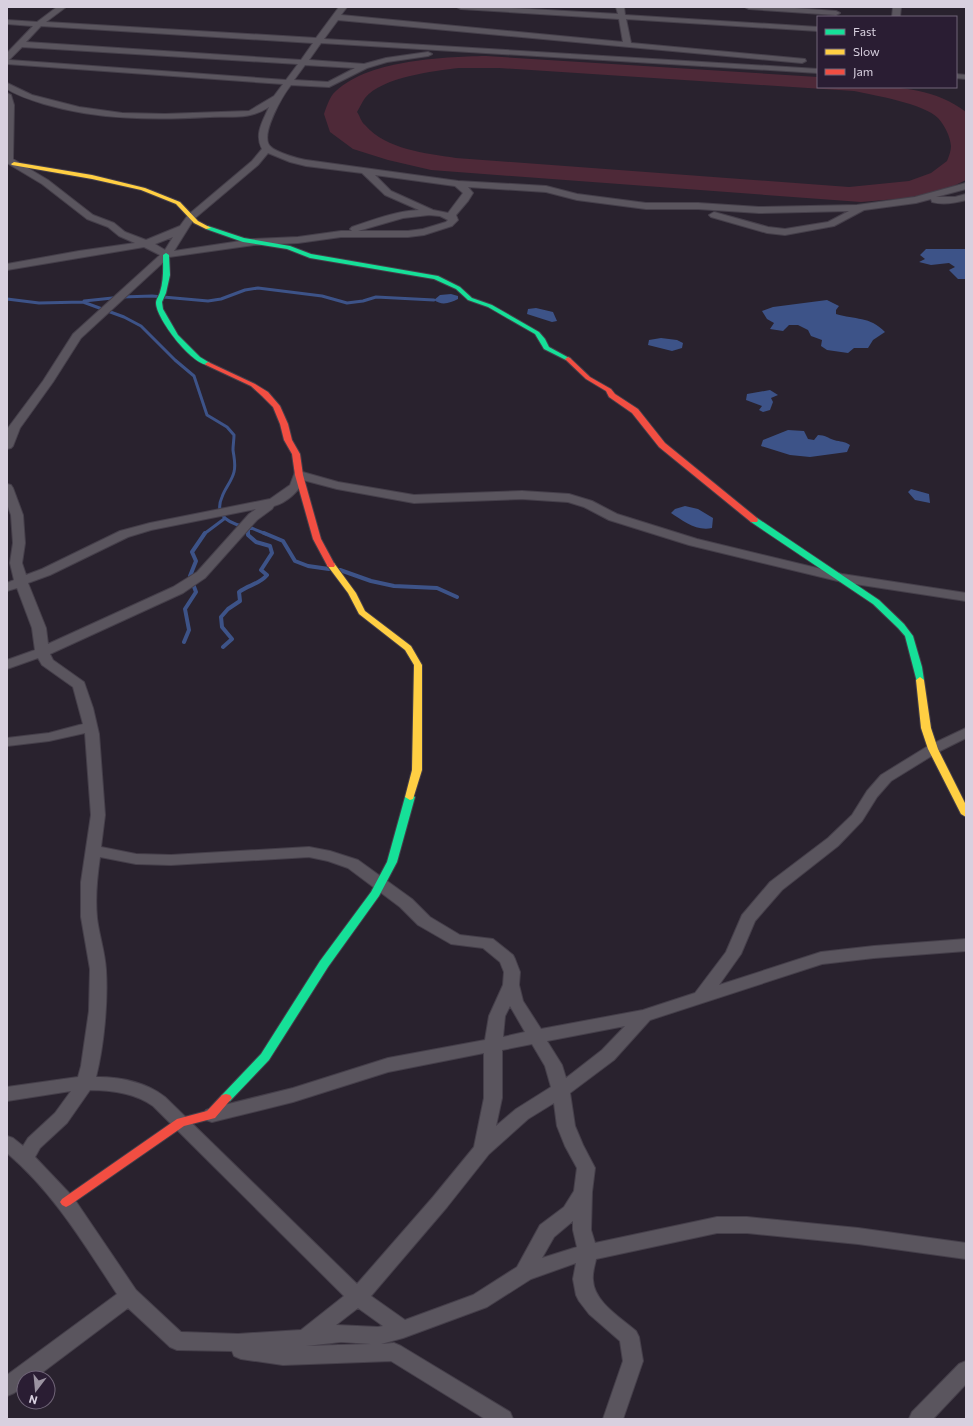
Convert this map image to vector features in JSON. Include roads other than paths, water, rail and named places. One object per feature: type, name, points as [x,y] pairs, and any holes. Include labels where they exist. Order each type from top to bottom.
[{"type":"street","points":[[7,58],[40,24],[62,7]]},
{"type":"street","points":[[293,160],[267,149],[263,142],[263,132],[277,98],[343,7]]},
{"type":"street","points":[[461,7],[817,29]]},
{"type":"street","points":[[620,7],[628,45]]},
{"type":"street","points":[[749,7],[837,12]]},
{"type":"street","points":[[335,17],[810,62]]},
{"type":"street","points":[[7,22],[40,24],[160,37],[318,41],[817,71]]},
{"type":"street","points":[[131,72],[160,37]]},
{"type":"street","points":[[19,44],[364,66],[410,56],[474,50]]},
{"type":"street","points":[[90,69],[108,50]]},
{"type":"street","points":[[7,66],[90,69],[329,85],[364,66]]},
{"type":"street","points":[[7,85],[25,96],[46,103],[106,114],[174,116],[247,114],[262,109],[277,98]]},
{"type":"street","points":[[7,95],[10,105],[9,160],[45,182],[90,217],[111,225],[122,234],[156,248],[166,255],[254,242],[298,240],[341,234],[408,234],[424,232],[449,224],[453,220],[451,215],[465,199],[468,193],[458,184]]},
{"type":"street","points":[[7,446],[14,428],[48,382],[77,336],[166,255],[191,217],[255,163],[267,149]]},
{"type":"street","points":[[255,163],[268,158],[277,157],[458,184],[546,189],[605,201],[714,215],[766,230],[785,232],[831,224],[866,207]]},
{"type":"street","points":[[14,164],[85,176],[143,189],[178,203],[191,217],[206,227],[254,242],[288,247],[310,256],[329,260],[436,277],[458,288],[470,299],[490,306],[537,333],[542,339],[546,348],[568,359],[588,378],[609,390],[612,395],[635,411],[662,445],[740,510],[776,536],[842,578],[876,602],[901,626],[908,636],[918,667],[926,728],[933,749],[966,814]]},
{"type":"street","points":[[364,170],[388,193],[414,206],[452,217]]},
{"type":"street","points":[[658,207],[691,206],[732,209],[793,210],[866,207],[916,200],[966,186]]},
{"type":"street","points":[[916,200],[955,200],[966,197]]},
{"type":"street","points":[[341,234],[387,219],[433,212]]},
{"type":"street","points":[[7,267],[89,252],[147,244],[184,228]]},
{"type":"street","points":[[166,255],[167,275],[163,293],[159,302],[160,309],[175,336],[198,358],[253,386],[265,394],[276,406],[284,424],[288,440],[296,454],[299,475],[317,539],[334,570],[352,593],[362,612],[408,648],[418,665],[417,770],[401,834],[392,862],[375,894],[324,964],[265,1057],[211,1115]]},
{"type":"street","points":[[299,475],[337,485],[414,499],[514,495],[569,498],[588,504],[613,516],[693,542],[842,578],[966,597]]},
{"type":"street","points":[[7,665],[42,652],[178,590],[201,575],[248,522],[295,487],[299,475]]},
{"type":"street","points":[[7,488],[17,515],[19,543],[14,585],[39,628],[42,652],[47,662],[63,672],[79,685],[90,726],[98,815],[89,882],[89,917],[98,969],[98,1011],[90,1066],[85,1084],[61,1118],[34,1143],[25,1158]]},
{"type":"street","points":[[14,585],[87,553],[124,534],[150,527],[274,502]]},
{"type":"street","points":[[7,742],[74,732],[90,726]]},
{"type":"street","points":[[701,997],[733,954],[748,919],[776,886],[833,842],[857,818],[872,794],[886,778],[933,749],[966,732]]},
{"type":"street","points":[[93,850],[136,858],[171,860],[310,852],[330,856],[353,864],[381,883],[406,903],[424,921],[457,940],[487,943],[507,959],[512,972],[511,985],[515,1000],[553,1065],[561,1091],[566,1126],[574,1146],[586,1168],[583,1192],[582,1230],[588,1252],[583,1279],[586,1295],[596,1308],[629,1337],[632,1361],[613,1419]]},
{"type":"street","points":[[66,1202],[181,1122],[293,1095],[388,1065],[644,1016],[821,958],[874,952],[966,945]]},
{"type":"street","points":[[483,1149],[493,1098],[492,1044],[497,1016],[511,985]]},
{"type":"street","points":[[304,1338],[358,1297],[440,1202],[483,1149],[522,1114],[561,1091],[608,1055],[644,1016]]},
{"type":"street","points":[[7,1094],[67,1084],[85,1084],[120,1085],[152,1097],[181,1122],[358,1297],[403,1329]]},
{"type":"street","points":[[7,1143],[25,1158],[66,1202],[129,1296],[177,1341],[283,1356],[394,1352],[502,1419]]},
{"type":"street","points":[[524,1273],[547,1231],[571,1212],[583,1192]]},
{"type":"street","points":[[177,1341],[238,1343],[304,1338],[341,1333],[378,1336],[403,1329],[480,1301],[524,1273],[570,1256],[717,1225],[746,1225],[851,1235],[966,1251]]},
{"type":"street","points":[[7,1387],[129,1296]]},
{"type":"street","points":[[919,1419],[966,1370]]},
{"type":"water","points":[[926,249],[966,249],[966,279],[958,279],[949,270],[955,267],[949,263],[931,265],[919,262],[925,259],[920,255]]},
{"type":"water","points":[[451,294],[458,296],[458,299],[449,303],[440,303],[434,300],[440,295]]},
{"type":"water","points":[[827,300],[839,306],[836,310],[836,314],[874,323],[885,332],[873,340],[868,348],[854,348],[848,353],[827,350],[821,346],[822,340],[811,336],[808,330],[798,325],[789,325],[783,331],[770,329],[774,323],[767,319],[762,311],[773,307]]},
{"type":"water","points":[[536,308],[553,312],[557,321],[552,322],[527,314],[528,309]]},
{"type":"water","points":[[661,338],[677,340],[683,343],[682,348],[672,351],[648,345],[649,340]]},
{"type":"water","points":[[770,390],[778,395],[771,398],[773,402],[770,410],[763,412],[759,410],[762,406],[746,400],[747,394]]},
{"type":"water","points":[[788,430],[804,431],[808,439],[814,440],[818,435],[820,435],[850,445],[847,452],[810,457],[790,455],[761,446],[763,440]]},
{"type":"water","points":[[911,489],[929,494],[930,503],[915,500],[908,492]]},
{"type":"water","points":[[685,506],[698,509],[713,518],[712,528],[706,529],[695,527],[671,513],[675,509]]},
{"type":"waterway","points":[[84,301],[122,297],[152,296],[208,301],[221,299],[245,290],[258,288],[322,296],[347,303],[363,301],[376,297],[434,300]]},
{"type":"waterway","points":[[7,299],[39,303],[83,302],[124,317],[141,326],[175,360],[194,376],[207,415],[227,427],[234,435],[233,450],[235,469],[222,497],[220,510],[222,515],[231,522],[249,527]]},
{"type":"waterway","points":[[205,534],[224,519]]},
{"type":"waterway","points":[[248,534],[249,527]]},
{"type":"waterway","points":[[249,527],[266,534]]},
{"type":"waterway","points":[[264,533],[283,541],[295,561],[308,566],[329,569]]},
{"type":"waterway","points":[[184,642],[189,630],[185,609],[196,592],[190,576],[196,561],[192,552],[205,534]]},
{"type":"waterway","points":[[223,647],[232,639],[222,627],[221,617],[228,609],[240,601],[239,592],[267,575],[261,570],[272,553],[270,546],[256,542],[248,534]]},
{"type":"waterway","points":[[340,570],[371,581],[394,586],[437,588],[457,597]]}]
